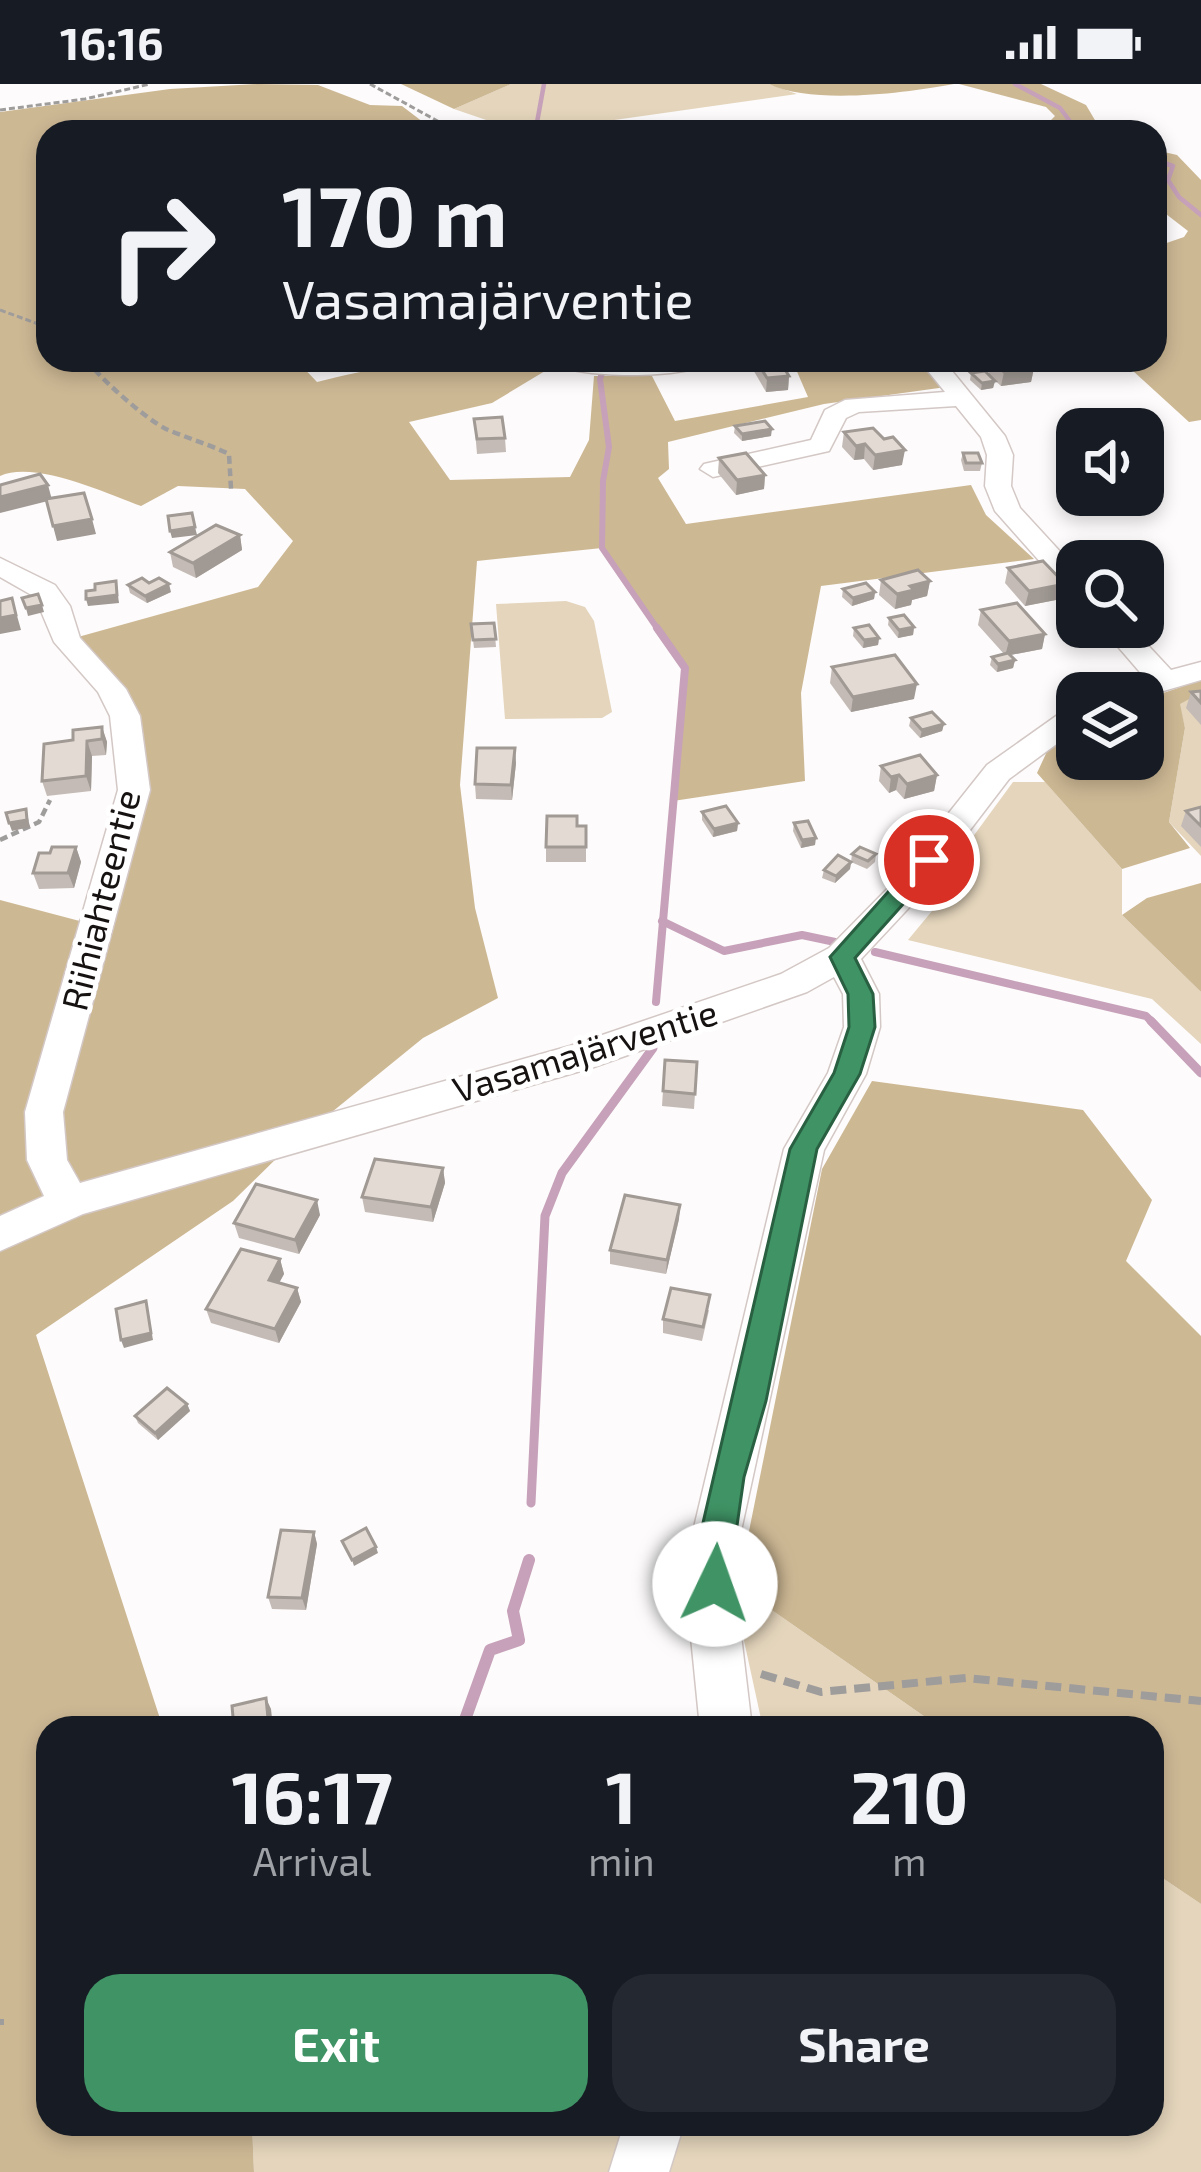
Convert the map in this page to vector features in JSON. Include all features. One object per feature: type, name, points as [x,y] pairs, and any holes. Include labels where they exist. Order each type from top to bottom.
[{"type":"street","points":[[940,372],[993,436],[1000,454],[998,486],[1008,511],[1056,563]]},
{"type":"street","points":[[713,469],[820,446],[833,427],[834,415],[854,405],[961,398]]},
{"type":"street","name":"Riihiahteentie","points":[[0,566],[45,591],[56,606],[68,642],[111,689],[124,716],[134,790],[44,1112],[41,1147],[50,1178],[72,1201]]},
{"type":"street","points":[[1134,648],[1157,672]]},
{"type":"street","points":[[1164,679],[1201,671]]},
{"type":"street","name":"Vasamajärventie","points":[[0,1234],[72,1201],[578,1058],[794,983],[842,957],[906,890],[998,772],[1056,730]]},
{"type":"street","points":[[725,1716],[715,1627],[715,1540],[804,1149],[847,1074],[862,1027],[861,994],[842,957]]},
{"type":"street","points":[[639,2172],[650,2136]]},
{"type":"path","points":[[0,110],[85,99],[150,84]]},
{"type":"path","points":[[370,84],[436,120]]},
{"type":"path","points":[[0,310],[36,321]]},
{"type":"path","points":[[95,372],[105,386],[134,402],[164,428],[189,434],[229,454],[231,489]]},
{"type":"path","points":[[0,840],[21,836],[41,821],[50,800]]},
{"type":"path","points":[[722,1676],[768,1674],[821,1692],[966,1678],[1201,1702]]},
{"type":"shaded area","points":[[401,84],[511,84],[454,109]]},
{"type":"shaded area","points":[[511,84],[769,84],[797,94],[614,120],[486,120],[454,109]]},
{"type":"shaded area","points":[[769,84],[954,84],[834,96]]},
{"type":"shaded area","points":[[959,84],[1041,84],[1086,105],[1095,120],[1051,120],[1055,116],[1046,107]]},
{"type":"shaded area","points":[[318,85],[370,105],[402,106],[420,120],[36,120],[36,372],[307,372],[317,382],[363,372],[543,372],[492,403],[409,422],[450,480],[570,477],[589,440],[594,376],[652,376],[675,421],[808,397],[797,372],[933,372],[946,387],[824,404],[668,442],[669,469],[658,478],[686,524],[971,485],[986,515],[1034,559],[821,586],[801,693],[805,781],[673,801],[685,668],[602,548],[477,561],[460,785],[475,908],[498,998],[423,1038],[284,1151],[233,1201],[36,1335],[159,1716],[36,1716],[36,2136],[252,2136],[254,2172],[0,2172],[0,900],[110,929],[146,790],[123,686],[78,637],[258,587],[293,541],[245,489],[178,486],[141,506],[50,475],[14,472],[0,476],[0,112],[170,89]]},
{"type":"shaded area","points":[[1167,153],[1177,155],[1201,180],[1201,420],[1189,422],[1134,372],[1167,372],[1167,243],[1188,231],[1167,215]]},
{"type":"shaded area","points":[[566,601],[585,607],[594,621],[612,712],[602,718],[505,719],[496,604]]},
{"type":"shaded area","points":[[1201,680],[1201,693],[1180,704],[1185,728],[1169,822],[1190,848],[1122,869],[1037,773],[1056,741],[1056,780],[1164,780],[1164,693]]},
{"type":"shaded area","points":[[1201,693],[1201,856],[1169,822],[1185,728],[1179,704]]},
{"type":"shaded area","points":[[1013,782],[1045,782],[1122,869],[1122,915],[1201,992],[1201,1044],[1152,999],[908,940],[937,905],[953,864]]},
{"type":"shaded area","points":[[1201,883],[1201,992],[1122,915],[1147,898]]},
{"type":"shaded area","points":[[872,1081],[1083,1110],[1152,1200],[1126,1261],[1201,1336],[1201,1904],[1164,1879],[1164,1716],[924,1716],[756,1599],[745,1551],[822,1169]]},
{"type":"shaded area","points":[[756,1599],[924,1716],[760,1716],[743,1636]]},
{"type":"shaded area","points":[[1164,1879],[1201,1904],[1201,2172],[254,2172],[252,2136],[1164,2136]]},
{"type":"building","points":[[763,372],[789,376],[767,378]]},
{"type":"building","points":[[986,372],[995,381],[982,383],[971,373]]},
{"type":"building","points":[[502,417],[505,438],[477,439],[474,419]]},
{"type":"building","points":[[765,421],[772,429],[742,434],[735,426]]},
{"type":"building","points":[[873,428],[884,439],[893,437],[905,450],[875,455],[865,444],[856,446],[844,432]]},
{"type":"building","points":[[746,453],[765,475],[737,480],[719,458]]},
{"type":"building","points":[[963,453],[978,453],[982,463],[966,463]]},
{"type":"building","points":[[40,474],[48,485],[0,497],[0,485]]},
{"type":"building","points":[[84,493],[92,519],[53,526],[46,499]]},
{"type":"building","points":[[192,513],[195,527],[170,531],[168,516]]},
{"type":"building","points":[[216,525],[240,535],[193,563],[170,552]]},
{"type":"building","points":[[1043,561],[1056,575],[1056,586],[1029,591],[1008,568]]},
{"type":"building","points":[[918,570],[930,581],[910,586],[914,590],[897,594],[881,580]]},
{"type":"building","points":[[142,578],[149,583],[159,578],[169,584],[145,596],[128,585]]},
{"type":"building","points":[[116,581],[117,595],[86,599],[86,591],[95,590],[95,584]]},
{"type":"building","points":[[866,583],[875,592],[853,598],[843,589]]},
{"type":"building","points":[[38,594],[42,605],[26,608],[22,598]]},
{"type":"building","points":[[12,598],[16,615],[0,618],[0,601]]},
{"type":"building","points":[[1017,603],[1045,634],[1009,641],[981,610]]},
{"type":"building","points":[[904,615],[914,627],[899,630],[889,618]]},
{"type":"building","points":[[494,623],[496,639],[473,640],[471,624]]},
{"type":"building","points":[[869,625],[879,638],[864,640],[854,628]]},
{"type":"building","points":[[1008,653],[1015,660],[998,664],[992,657]]},
{"type":"building","points":[[895,655],[917,684],[853,697],[832,667]]},
{"type":"building","points":[[932,712],[944,724],[922,730],[911,718]]},
{"type":"building","points":[[102,727],[102,739],[87,741],[86,776],[42,781],[44,744],[73,740],[73,730]]},
{"type":"building","points":[[477,748],[515,748],[511,785],[475,784]]},
{"type":"building","points":[[920,755],[937,775],[907,784],[881,766]]},
{"type":"building","points":[[726,806],[738,823],[714,829],[702,812]]},
{"type":"building","points":[[1201,807],[1201,826],[1186,811]]},
{"type":"building","points":[[26,809],[27,820],[9,823],[6,813]]},
{"type":"building","points":[[547,816],[577,816],[577,826],[586,826],[586,847],[546,847]]},
{"type":"building","points":[[808,821],[816,838],[802,840],[794,823]]},
{"type":"building","points":[[52,847],[76,847],[68,873],[33,873],[39,853],[50,853]]},
{"type":"building","points":[[860,847],[876,854],[868,861],[852,854]]},
{"type":"building","points":[[838,855],[851,862],[836,876],[824,870]]},
{"type":"building","points":[[665,1060],[697,1062],[695,1094],[663,1091]]},
{"type":"building","points":[[375,1159],[443,1168],[431,1207],[362,1197]]},
{"type":"building","points":[[256,1184],[317,1200],[295,1240],[234,1223]]},
{"type":"building","points":[[625,1195],[680,1205],[667,1260],[610,1250]]},
{"type":"building","points":[[241,1249],[280,1259],[269,1280],[297,1288],[275,1329],[206,1309]]},
{"type":"building","points":[[671,1288],[710,1295],[703,1327],[663,1319]]},
{"type":"building","points":[[146,1301],[151,1333],[121,1340],[116,1309]]},
{"type":"building","points":[[167,1388],[187,1404],[155,1433],[135,1416]]},
{"type":"building","points":[[366,1528],[376,1547],[352,1560],[342,1541]]},
{"type":"building","points":[[281,1530],[314,1532],[302,1598],[268,1597]]},
{"type":"building","points":[[266,1698],[268,1716],[233,1716],[232,1706]]},
{"type":"waterway","points":[[537,120],[544,84]]},
{"type":"waterway","points":[[1015,84],[1060,108],[1069,120]]},
{"type":"waterway","points":[[1167,164],[1173,166],[1168,180],[1179,197],[1201,215]]},
{"type":"waterway","points":[[603,372],[609,447],[603,481],[602,548],[659,631]]},
{"type":"waterway","points":[[657,628],[685,668],[663,921]]},
{"type":"waterway","points":[[656,1002],[663,921]]},
{"type":"waterway","points":[[663,921],[724,951],[802,935],[835,942]]},
{"type":"waterway","points":[[875,952],[1146,1016],[1151,1021]]},
{"type":"waterway","points":[[1151,1021],[1154,1024]]},
{"type":"waterway","points":[[1151,1021],[1201,1073]]},
{"type":"waterway","points":[[531,1503],[545,1216],[562,1173],[653,1048]]},
{"type":"waterway","points":[[466,1716],[490,1650],[519,1640],[513,1611],[529,1560]]},
{"type":"route","points":[[715,1584],[715,1540],[804,1149],[847,1074],[862,1027],[861,994],[842,957],[929,860]]}]
